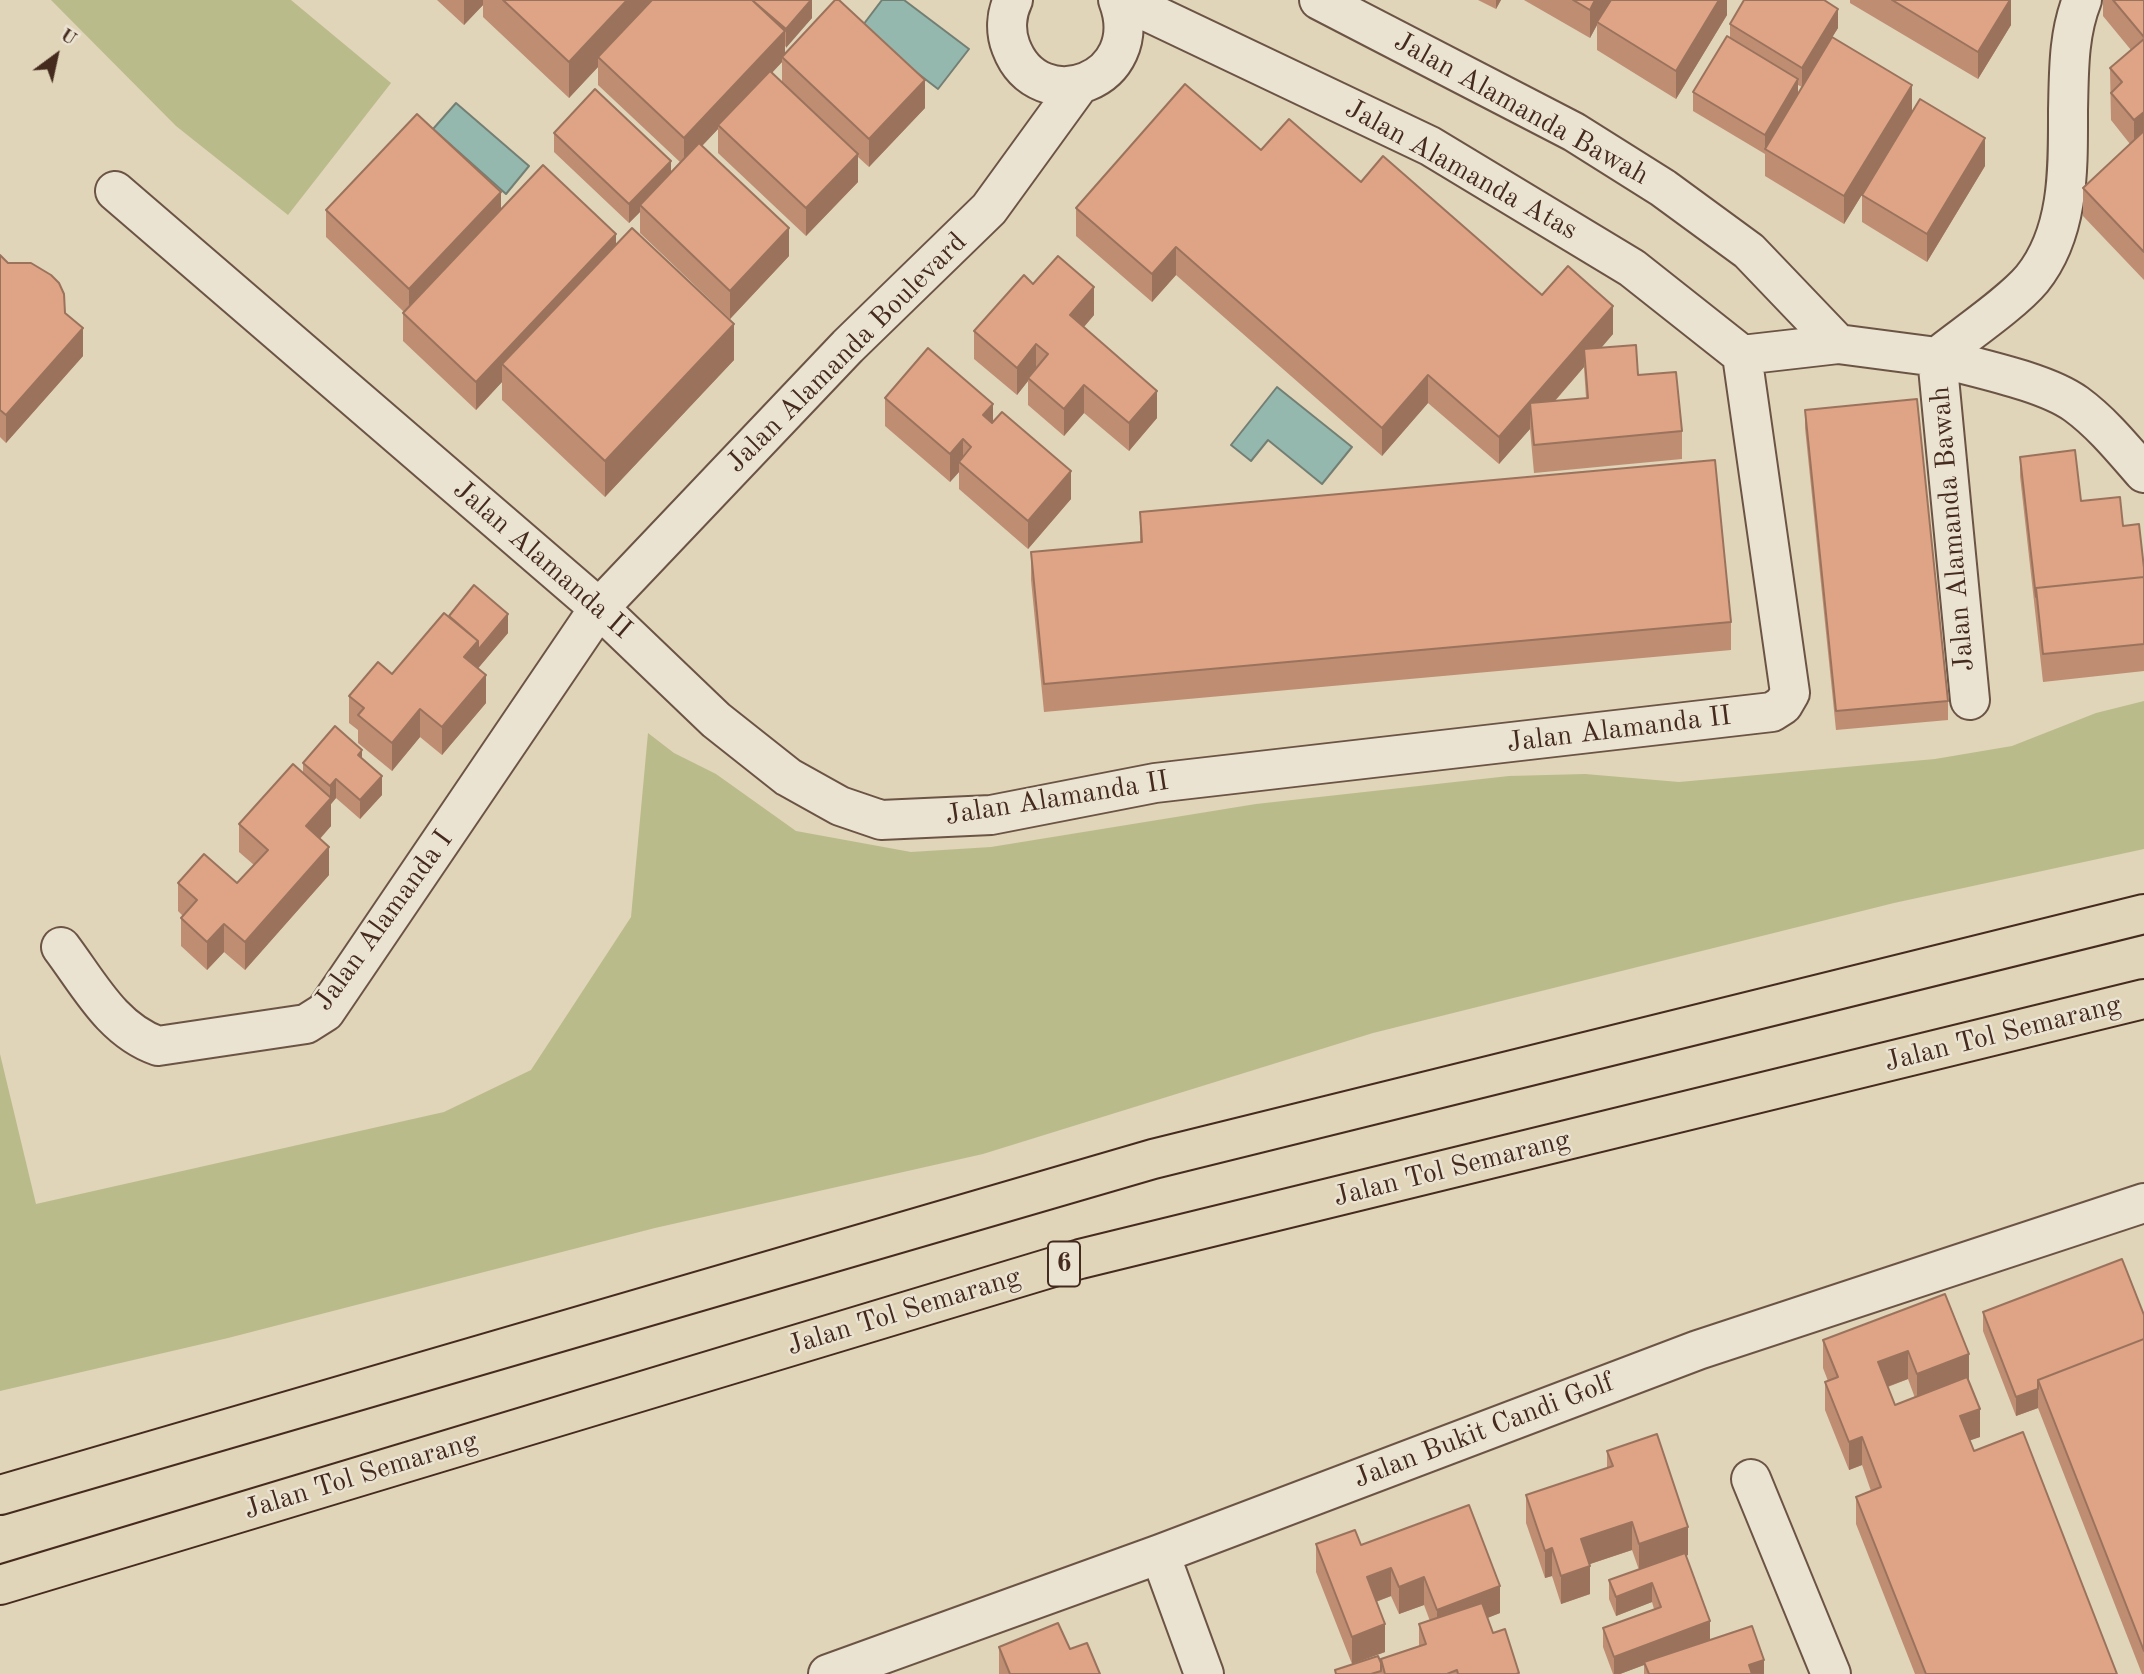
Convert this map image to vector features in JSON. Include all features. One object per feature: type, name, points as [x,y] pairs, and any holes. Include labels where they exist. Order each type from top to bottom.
[{"type":"highway","points":[[0,1495],[1153,1159],[2144,914]]},
{"type":"highway","name":"Jalan Tol Semarang","points":[[0,1585],[1080,1259],[2144,999]]},
{"type":"street","name":"Jalan Alamanda Boulevard","points":[[599,608],[848,346],[989,209],[1079,85],[1097,78],[1111,66],[1121,51],[1125,33],[1121,0]]},
{"type":"street","name":"Jalan Alamanda Atas","points":[[1121,0],[1430,146],[1632,268],[1742,355]]},
{"type":"street","name":"Jalan Alamanda Bawah","points":[[1319,0],[1574,132],[1663,188],[1749,251],[1838,344]]},
{"type":"street","name":"Jalan Alamanda Bawah","points":[[1742,355],[1838,344],[1937,357],[2031,280],[2046,257],[2064,206],[2069,58],[2082,0]]},
{"type":"street","points":[[1009,1],[1008,40],[1015,57],[1027,71],[1042,81],[1060,86],[1079,85]]},
{"type":"street","name":"Jalan Alamanda II","points":[[115,191],[599,608],[716,720],[788,777],[840,806],[881,820],[991,815],[1155,783],[1772,712],[1783,705],[1790,694],[1742,355]]},
{"type":"street","points":[[1937,357],[2047,390],[2075,403],[2117,442],[2144,473]]},
{"type":"street","name":"Jalan Alamanda Bawah","points":[[1937,357],[1970,700]]},
{"type":"street","name":"Jalan Alamanda I","points":[[61,947],[120,1026],[140,1040],[158,1045],[306,1024],[326,1012],[599,608]]},
{"type":"street","name":"Jalan Bukit Candi Golf","points":[[828,1674],[1160,1554],[1698,1350],[2144,1203]]},
{"type":"street","points":[[1751,1479],[1831,1674]]},
{"type":"street","points":[[1160,1554],[1204,1674]]},
{"type":"green space","points":[[51,0],[291,0],[391,83],[288,215],[176,126]]},
{"type":"green space","points":[[2144,701],[2144,849],[1894,903],[1373,1033],[983,1154],[655,1228],[228,1338],[0,1391],[0,1054],[36,1204],[444,1112],[531,1070],[631,917],[648,733],[674,753],[716,774],[796,831],[911,852],[991,847],[1256,804],[1509,776],[1585,774],[1679,782],[1935,759],[2012,746],[2096,713]]},
{"type":"water","points":[[882,0],[904,0],[969,49],[938,89],[860,29]]},
{"type":"water","points":[[456,103],[529,166],[506,194],[433,129]]},
{"type":"water","points":[[1277,387],[1352,447],[1322,484],[1268,440],[1251,461],[1231,445]]},
{"type":"building","points":[[503,0],[627,0],[569,62]]},
{"type":"building","points":[[652,0],[752,0],[785,31],[684,138],[598,57]]},
{"type":"building","points":[[752,0],[811,0],[786,29]]},
{"type":"building","points":[[835,0],[839,0],[925,80],[869,139],[782,57]]},
{"type":"building","points":[[1573,0],[1595,0],[1590,10]]},
{"type":"building","points":[[1611,0],[1719,0],[1676,71],[1597,22]]},
{"type":"building","points":[[1744,0],[1824,0],[1838,9],[1802,68],[1730,24]]},
{"type":"building","points":[[1892,0],[2010,0],[1978,52]]},
{"type":"building","points":[[2113,0],[2144,0],[2144,37]]},
{"type":"building","points":[[1727,36],[1798,79],[1765,135],[1693,92]]},
{"type":"building","points":[[1832,37],[1912,85],[1844,196],[1765,149]]},
{"type":"building","points":[[2144,39],[2144,112],[2134,120],[2111,93],[2122,82],[2110,68]]},
{"type":"building","points":[[770,71],[858,154],[806,208],[718,125]]},
{"type":"building","points":[[1185,84],[1261,150],[1289,119],[1361,182],[1383,156],[1542,295],[1568,266],[1613,306],[1499,437],[1428,375],[1382,428],[1176,247],[1152,274],[1076,208]]},
{"type":"building","points":[[595,89],[671,161],[629,204],[554,133]]},
{"type":"building","points":[[1920,99],[1985,138],[1927,234],[1862,195]]},
{"type":"building","points":[[417,114],[501,192],[409,289],[326,210]]},
{"type":"building","points":[[2144,131],[2144,252],[2083,188]]},
{"type":"building","points":[[699,143],[789,228],[730,291],[640,205]]},
{"type":"building","points":[[543,165],[616,234],[476,382],[403,313]]},
{"type":"building","points":[[632,228],[734,324],[605,461],[502,364]]},
{"type":"building","points":[[0,255],[8,263],[31,263],[51,275],[64,294],[65,313],[83,328],[6,415],[0,410]]},
{"type":"building","points":[[1058,256],[1094,287],[1070,315],[1157,391],[1129,423],[1084,385],[1064,409],[1028,378],[1048,354],[1036,344],[1017,368],[974,331],[1024,275],[1033,284]]},
{"type":"building","points":[[1636,345],[1638,375],[1676,372],[1682,431],[1534,445],[1530,403],[1588,398],[1584,349]]},
{"type":"building","points":[[928,348],[993,404],[983,415],[992,423],[1002,412],[1071,471],[1028,521],[959,462],[971,447],[963,439],[950,454],[885,398]]},
{"type":"building","points":[[1917,399],[1948,701],[1836,711],[1805,410]]},
{"type":"building","points":[[2075,450],[2081,501],[2120,497],[2123,526],[2139,524],[2144,577],[2036,588],[2036,597],[2020,457]]},
{"type":"building","points":[[1715,460],[1731,622],[1044,684],[1031,552],[1142,542],[1140,512]]},
{"type":"building","points":[[2144,577],[2144,644],[2043,654],[2036,588]]},
{"type":"building","points":[[474,585],[508,614],[478,650],[478,641],[449,616]]},
{"type":"building","points":[[444,613],[478,641],[464,657],[486,675],[442,727],[420,709],[392,743],[358,715],[364,708],[349,696],[378,662],[392,674]]},
{"type":"building","points":[[335,726],[362,750],[358,755],[382,776],[360,800],[336,779],[330,786],[303,763]]},
{"type":"building","points":[[293,764],[331,798],[306,826],[329,847],[245,942],[224,924],[207,942],[181,918],[197,900],[178,883],[204,854],[237,883],[268,850],[239,824]]},
{"type":"building","points":[[2122,1259],[2144,1315],[2144,1339],[2038,1380],[2038,1389],[2016,1397],[1983,1312]]},
{"type":"building","points":[[1945,1294],[1969,1354],[1917,1374],[1908,1351],[1878,1362],[1895,1405],[1967,1377],[1980,1409],[1960,1416],[1974,1451],[2023,1432],[2117,1674],[1926,1674],[1856,1497],[1881,1487],[1862,1437],[1849,1442],[1825,1382],[1838,1377],[1823,1340]]},
{"type":"building","points":[[2144,1339],[2144,1651],[2038,1380]]},
{"type":"building","points":[[1657,1434],[1688,1527],[1639,1544],[1632,1522],[1581,1539],[1590,1566],[1561,1576],[1552,1548],[1545,1551],[1526,1495],[1613,1466],[1607,1451]]},
{"type":"building","points":[[1469,1505],[1500,1586],[1437,1610],[1424,1577],[1399,1587],[1391,1568],[1367,1577],[1385,1624],[1352,1637],[1316,1544],[1355,1530],[1361,1545]]},
{"type":"building","points":[[1685,1553],[1710,1621],[1614,1657],[1603,1628],[1661,1607],[1652,1583],[1616,1597],[1609,1580]]},
{"type":"building","points":[[1482,1603],[1493,1633],[1505,1629],[1519,1673],[1458,1674],[1457,1670],[1447,1674],[1385,1674],[1381,1659],[1426,1644],[1419,1624]]},
{"type":"building","points":[[1058,1623],[1070,1649],[1087,1643],[1100,1674],[1010,1674],[999,1647]]},
{"type":"building","points":[[1752,1626],[1764,1660],[1749,1665],[1752,1674],[1649,1674],[1644,1662]]},
{"type":"building","points":[[1378,1656],[1381,1671],[1371,1674],[1336,1674],[1335,1670]]}]
